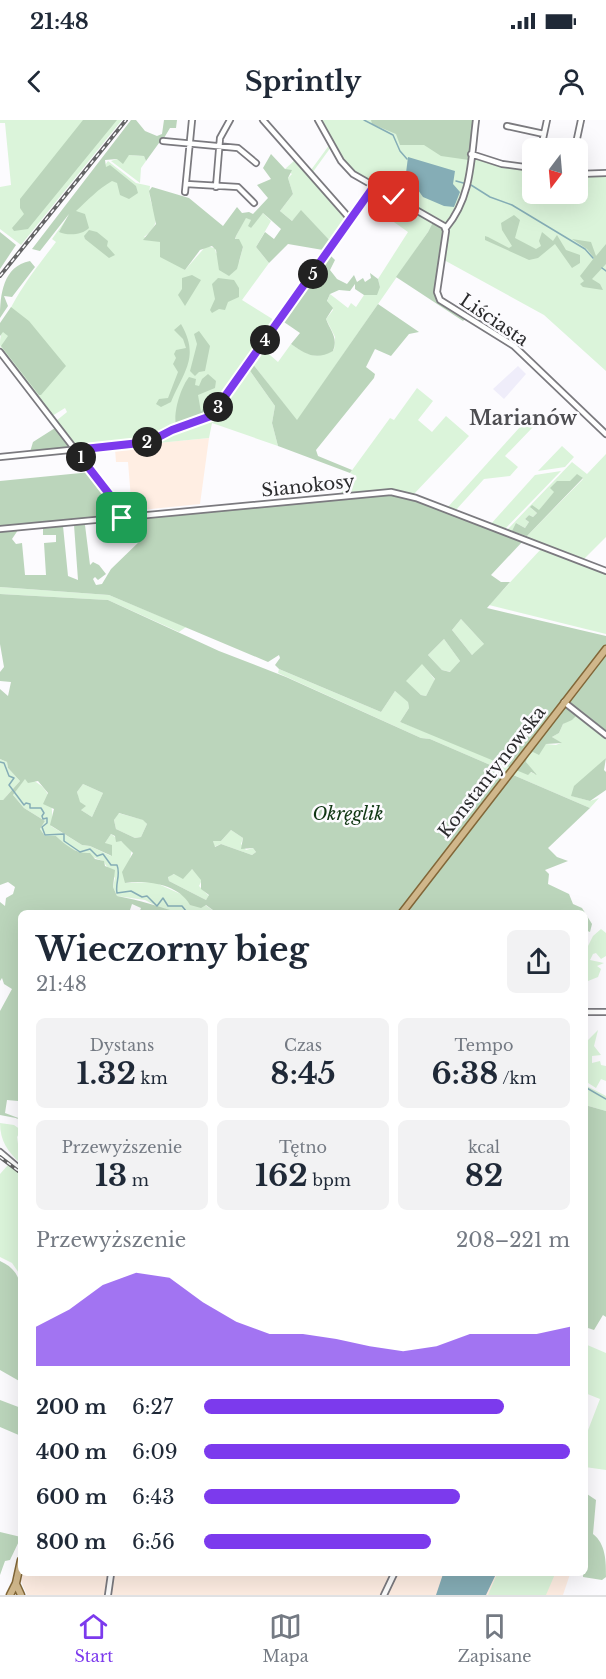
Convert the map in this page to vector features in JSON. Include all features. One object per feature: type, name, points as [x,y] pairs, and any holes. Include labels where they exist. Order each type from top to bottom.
[{"type":"main road","name":"Konstantynowska","points":[[404,910],[606,649]]},
{"type":"main road","points":[[15,1593],[18,1574]]},
{"type":"street","points":[[185,192],[192,120]]},
{"type":"street","points":[[216,187],[221,134],[230,120]]},
{"type":"street","points":[[263,120],[351,219]]},
{"type":"street","points":[[318,120],[346,166],[374,186],[446,228],[467,192],[476,120]]},
{"type":"street","points":[[543,138],[547,120]]},
{"type":"street","points":[[577,138],[581,120]]},
{"type":"street","points":[[507,126],[544,134]]},
{"type":"street","points":[[164,141],[243,150],[256,163]]},
{"type":"street","points":[[471,154],[502,164],[522,167]]},
{"type":"street","points":[[588,174],[606,173]]},
{"type":"street","points":[[186,184],[238,187],[254,203]]},
{"type":"street","points":[[0,457],[149,442],[172,430],[211,416],[374,186]]},
{"type":"street","name":"Liściasta","points":[[446,228],[437,291],[440,300],[514,346],[606,435]]},
{"type":"street","points":[[0,352],[127,517]]},
{"type":"street","name":"Sianokosy","points":[[0,529],[396,493],[416,497],[606,571]]},
{"type":"street","points":[[564,702],[606,735]]},
{"type":"street","points":[[588,1012],[606,1012]]},
{"type":"street","points":[[0,1152],[18,1167]]},
{"type":"street","points":[[108,1595],[111,1576]]},
{"type":"street","points":[[384,1595],[393,1576]]},
{"type":"shaded area","points":[[518,366],[526,374],[504,399],[493,389]]},
{"type":"shaded area","points":[[209,438],[200,504],[132,511],[128,462],[116,462],[115,449],[149,446],[150,448],[157,443]]},
{"type":"shaded area","points":[[22,1576],[569,1576],[563,1595],[27,1595],[21,1581]]},
{"type":"green space","points":[[0,120],[122,120],[21,245],[0,229],[0,187],[11,185],[5,123],[0,123]]},
{"type":"green space","points":[[83,120],[117,120],[28,229],[14,231],[12,228],[24,214],[20,208],[20,199]]},
{"type":"green space","points":[[131,120],[136,120],[145,131],[157,136],[162,134],[164,120],[177,120],[176,128],[170,128],[164,138],[173,141],[159,143],[146,161],[144,156],[129,155],[123,164],[117,159],[105,160],[106,167],[110,165],[136,186],[138,193],[129,199],[120,195],[117,183],[112,181],[76,211],[85,214],[89,228],[75,234],[59,232],[69,214],[40,251],[32,249]]},
{"type":"green space","points":[[320,120],[474,120],[469,155],[522,167],[522,204],[588,204],[588,175],[606,174],[606,371],[544,315],[444,260],[450,228],[447,223],[358,175],[349,167]]},
{"type":"green space","points":[[371,120],[474,120],[469,160],[441,156],[424,145],[400,145],[396,134],[372,124]]},
{"type":"green space","points":[[330,144],[331,147],[310,176],[347,219],[333,244],[301,211],[292,221],[280,211],[293,194],[288,178],[292,174],[285,169],[297,155],[311,170]]},
{"type":"green space","points":[[271,154],[285,169],[292,170],[288,178],[293,194],[280,211],[292,221],[301,210],[333,244],[322,261],[330,255],[335,260],[330,270],[337,279],[347,284],[354,275],[357,282],[363,278],[365,282],[371,278],[370,273],[378,279],[380,287],[377,295],[364,295],[355,289],[355,284],[350,291],[339,290],[330,294],[327,301],[333,308],[326,319],[335,342],[333,351],[321,356],[306,353],[291,344],[300,333],[281,320],[258,349],[256,347],[323,250],[288,244],[269,263],[256,247],[265,232],[274,239],[281,229],[263,213],[251,228],[248,226],[251,220],[246,218],[236,236],[235,239],[239,239],[243,247],[237,269],[229,276],[219,270],[216,250],[212,246],[200,250],[185,270],[160,257],[160,242],[143,240],[156,224],[149,191],[152,187],[189,198],[223,226],[237,207],[242,213],[253,214],[268,198],[257,185],[271,179],[263,168]]},
{"type":"green space","points":[[129,155],[144,156],[146,161],[141,168],[140,183],[111,161]]},
{"type":"green space","points":[[108,161],[136,183],[150,186],[156,218],[155,224],[144,237],[161,242],[160,249],[185,270],[206,246],[215,248],[216,253],[239,262],[243,247],[235,240],[236,236],[246,217],[251,220],[250,228],[263,213],[271,221],[256,247],[269,263],[242,300],[274,320],[248,357],[250,360],[208,417],[166,430],[149,441],[115,442],[76,448],[56,421],[67,412],[65,408],[52,416],[15,370],[0,345],[6,318],[21,290],[56,242],[52,239]]},
{"type":"green space","points":[[375,188],[433,222],[297,421],[252,363],[262,348],[278,362],[291,344],[312,355],[322,355],[334,350],[335,337],[326,319],[333,310],[327,302],[330,294],[348,308],[351,303],[356,307],[364,295],[380,287],[378,279],[408,232],[367,203]]},
{"type":"green space","points":[[514,215],[520,220],[515,238],[536,249],[541,246],[539,241],[542,232],[553,241],[557,235],[566,250],[580,255],[580,263],[572,268],[555,244],[538,258],[529,260],[485,240],[485,236],[509,248],[512,246],[502,230],[501,223]]},
{"type":"green space","points":[[433,222],[444,231],[435,296],[440,304],[465,319],[463,321],[396,277]]},
{"type":"green space","points":[[89,230],[97,232],[108,241],[107,246],[115,255],[109,258],[85,239],[84,236]]},
{"type":"green space","points":[[0,232],[16,245],[0,269]]},
{"type":"green space","points":[[572,239],[591,242],[596,256],[606,244],[606,264],[592,279],[600,284],[603,290],[583,287],[580,284],[584,281],[580,276],[594,258],[587,249]]},
{"type":"green space","points":[[30,261],[35,267],[12,297],[4,296],[8,306],[0,318],[2,291],[9,275],[21,264]]},
{"type":"green space","points":[[192,275],[201,280],[185,306],[178,295],[182,289],[182,278]]},
{"type":"green space","points":[[218,278],[234,280],[239,288],[239,297],[228,302],[225,310],[219,309],[212,313],[210,310],[215,299],[212,284]]},
{"type":"green space","points":[[378,304],[419,332],[409,334],[391,356],[375,349],[366,367],[375,374],[374,378],[316,450],[318,456],[352,470],[350,473],[278,446],[272,423],[275,406],[248,368],[252,363],[297,420]]},
{"type":"green space","points":[[11,307],[29,321],[66,366],[41,395],[1,346],[8,336],[3,332],[0,336],[0,323]]},
{"type":"green space","points":[[181,324],[189,346],[188,364],[171,402],[161,407],[156,404],[159,399],[168,398],[178,372],[173,364],[176,358],[174,354],[176,350],[186,348],[183,339],[174,330]]},
{"type":"green space","points":[[199,331],[210,346],[205,371],[195,376],[190,371],[197,344],[194,334]]},
{"type":"green space","points":[[248,368],[275,406],[272,423],[278,446],[212,423],[209,438],[158,443],[158,448],[150,449],[150,443],[169,433],[211,420]]},
{"type":"green space","points":[[208,374],[216,381],[215,388],[198,395],[201,412],[207,401],[211,402],[208,414],[176,425],[177,407],[186,381],[189,377],[196,379],[195,385],[199,386]]},
{"type":"green space","points":[[417,388],[433,401],[418,420],[432,432],[446,416],[469,436],[413,495],[379,490],[340,494],[356,476],[350,473],[390,418],[394,420]]},
{"type":"green space","points":[[520,414],[533,427],[505,456],[518,467],[510,476],[484,479],[455,511],[447,508],[520,427],[514,421]]},
{"type":"green space","points":[[55,428],[72,448],[30,452],[33,442]]},
{"type":"green space","points":[[562,446],[574,457],[565,467],[538,471]]},
{"type":"green space","points":[[606,454],[606,537],[583,560],[506,531],[572,462],[587,474]],"holes":[[[583,479],[527,536],[516,523],[525,528],[529,522],[525,519],[537,513],[531,508],[539,511],[563,486]]]},
{"type":"green space","points":[[561,471],[504,530],[490,525],[535,475]]},
{"type":"green space","points":[[91,472],[122,516],[0,528],[0,481]]},
{"type":"green space","points":[[577,474],[583,478],[527,536],[512,531],[516,523],[525,528],[529,522],[525,519],[537,513],[530,507],[532,505],[539,510],[554,492],[550,488],[557,481],[570,481]]},
{"type":"green space","points":[[381,494],[410,498],[523,541],[491,575],[501,582],[510,582],[487,608],[606,636],[606,732],[580,712],[572,720],[563,724],[559,733],[552,737],[562,743],[546,744],[539,755],[533,752],[528,755],[526,762],[537,775],[531,772],[528,775],[400,722],[409,708],[408,702],[395,691],[381,712],[279,669],[275,665],[280,658],[279,655],[268,662],[109,595],[0,587],[0,531],[18,530],[12,539],[16,544],[22,543],[25,575],[46,575],[44,543],[56,542],[56,535],[43,535],[43,527],[63,526],[68,576],[78,580],[74,525],[85,525],[90,565],[93,562],[99,565],[106,574],[98,580],[95,577],[93,579],[96,585],[102,584],[111,569],[142,539],[130,522],[132,519]],"holes":[[[461,619],[484,644],[472,655],[452,630]],[[444,639],[460,661],[450,672],[442,670],[428,655]],[[422,664],[435,679],[426,696],[421,695],[406,681]]]},
{"type":"green space","points":[[541,549],[606,574],[606,634],[489,605]]},
{"type":"green space","points":[[0,587],[109,595],[186,627],[179,632],[108,600],[0,594]]},
{"type":"green space","name":"Okręglik","points":[[0,594],[108,600],[219,651],[286,677],[421,738],[430,739],[590,808],[548,848],[557,857],[568,861],[545,870],[549,874],[548,884],[569,894],[573,904],[583,910],[213,910],[206,905],[201,908],[190,905],[178,892],[161,885],[143,882],[125,883],[122,872],[133,853],[121,841],[116,842],[115,836],[111,834],[105,843],[112,845],[112,856],[90,846],[82,845],[50,825],[54,809],[43,804],[48,793],[38,781],[28,783],[25,779],[13,795],[24,808],[45,821],[40,829],[45,836],[56,836],[72,849],[90,853],[95,859],[104,861],[105,866],[115,870],[113,887],[117,896],[170,910],[140,910],[141,908],[132,904],[130,910],[18,910],[18,1101],[7,1100],[5,1113],[18,1118],[0,1115],[0,1011],[12,989],[4,984],[2,978],[0,981],[0,902],[5,906],[6,898],[13,894],[15,887],[8,882],[0,885],[0,800],[3,800],[20,781],[8,768],[7,762],[0,759],[0,689],[8,696],[11,682],[0,681],[0,672],[4,667],[0,644]],"holes":[[[83,784],[103,793],[92,817],[81,810],[86,806],[80,802],[77,792]],[[119,813],[143,820],[147,824],[141,837],[135,838],[116,829],[114,820]],[[231,830],[243,838],[241,849],[253,848],[256,852],[252,855],[221,844],[215,847],[213,841],[221,841]],[[192,869],[201,880],[201,889],[209,895],[206,900],[169,881],[168,877],[174,874],[183,879]]]},
{"type":"green space","points":[[461,619],[485,645],[472,655],[452,630]]},
{"type":"green space","points":[[444,639],[460,661],[451,672],[442,670],[428,655]]},
{"type":"green space","points":[[422,663],[435,680],[426,696],[421,695],[405,681]]},
{"type":"green space","points":[[279,669],[381,712],[395,691],[408,701],[409,708],[400,722],[535,774],[526,762],[528,755],[546,744],[561,743],[552,737],[559,733],[563,724],[577,715],[606,737],[606,758],[572,796],[590,801],[599,798],[590,808],[430,739],[421,738],[278,673]]},
{"type":"green space","points":[[606,758],[604,770],[606,790],[590,801],[571,796],[574,786]]},
{"type":"green space","points":[[0,759],[7,762],[8,768],[20,781],[3,800],[0,800]]},
{"type":"green space","points":[[25,778],[40,785],[51,802],[51,826],[82,845],[90,846],[111,856],[105,843],[111,834],[132,849],[125,883],[154,882],[212,910],[168,910],[145,900],[117,896],[113,887],[115,878],[103,861],[69,848],[56,836],[45,836],[40,829],[45,821],[24,808],[13,795]]},
{"type":"green space","points":[[83,784],[103,793],[92,817],[81,810],[77,792]]},
{"type":"green space","points":[[118,813],[144,820],[147,824],[141,837],[135,838],[116,829],[114,820]]},
{"type":"green space","points":[[231,830],[243,838],[241,844],[246,850],[253,848],[256,852],[252,855],[221,844],[214,847],[213,841],[221,841]]},
{"type":"green space","points":[[192,869],[202,880],[199,886],[209,896],[206,900],[169,881],[168,876]]},
{"type":"green space","name":"Okręglik","points":[[588,918],[592,924],[590,932],[588,931]]},
{"type":"green space","points":[[601,929],[606,933],[606,956],[601,959],[596,953],[593,954],[590,960],[604,963],[597,966],[601,969],[598,977],[588,981],[588,946],[593,936]]},
{"type":"green space","points":[[598,1030],[594,1046],[601,1055],[592,1056],[592,1063],[600,1061],[601,1065],[606,1066],[606,1081],[601,1079],[596,1088],[588,1083],[588,1040]]},
{"type":"green space","points":[[588,1087],[606,1096],[606,1111],[588,1106]]},
{"type":"green space","points":[[588,1106],[606,1111],[606,1317],[603,1315],[594,1330],[588,1328]]},
{"type":"green space","points":[[0,1123],[18,1128],[18,1161],[6,1146],[1,1135]]},
{"type":"green space","points":[[8,1165],[18,1172],[18,1272],[12,1263],[0,1257],[0,1174]]},
{"type":"green space","points":[[0,1261],[8,1265],[18,1278],[18,1380],[0,1370]]},
{"type":"green space","points":[[588,1345],[606,1353],[606,1470],[588,1467],[588,1430],[600,1399],[588,1394]]},
{"type":"green space","points":[[0,1400],[18,1407],[18,1435],[0,1427]]},
{"type":"green space","points":[[588,1495],[596,1500],[593,1534],[601,1543],[606,1577],[602,1580],[583,1577],[588,1576]]},
{"type":"green space","points":[[0,1532],[18,1536],[18,1543],[10,1560],[5,1561],[0,1575]]},
{"type":"green space","points":[[496,1576],[554,1576],[546,1595],[488,1595]]},
{"type":"water","points":[[408,157],[455,171],[453,184],[460,192],[454,207],[444,206],[423,197],[406,173]]},
{"type":"water","points":[[442,1576],[495,1576],[486,1595],[436,1595]]},
{"type":"waterway","points":[[364,120],[393,135],[400,151],[407,159]]},
{"type":"waterway","points":[[456,181],[467,184]]},
{"type":"waterway","points":[[471,185],[490,197],[512,205],[585,249],[593,258]]},
{"type":"waterway","points":[[602,268],[606,271]]},
{"type":"waterway","points":[[0,762],[4,763],[9,776],[14,778],[9,785],[24,805],[26,803],[30,804],[30,808],[41,808],[44,813],[43,819],[47,818],[47,823],[42,827],[45,835],[64,834],[64,841],[80,852],[90,849],[97,856],[103,854],[111,865],[117,865],[117,893],[131,891],[142,897],[147,896],[157,906],[163,898],[168,906],[182,906],[185,910]]},
{"type":"waterway","points":[[588,1089],[606,1099]]},
{"type":"railway","points":[[0,276],[126,120]]},
{"type":"railway","points":[[0,1157],[18,1171]]},
{"type":"district","name":"Marianów","points":[[523,418]]},
{"type":"route","points":[[122,518],[127,517],[75,450],[149,442],[172,430],[211,416],[374,186],[394,197]]}]
